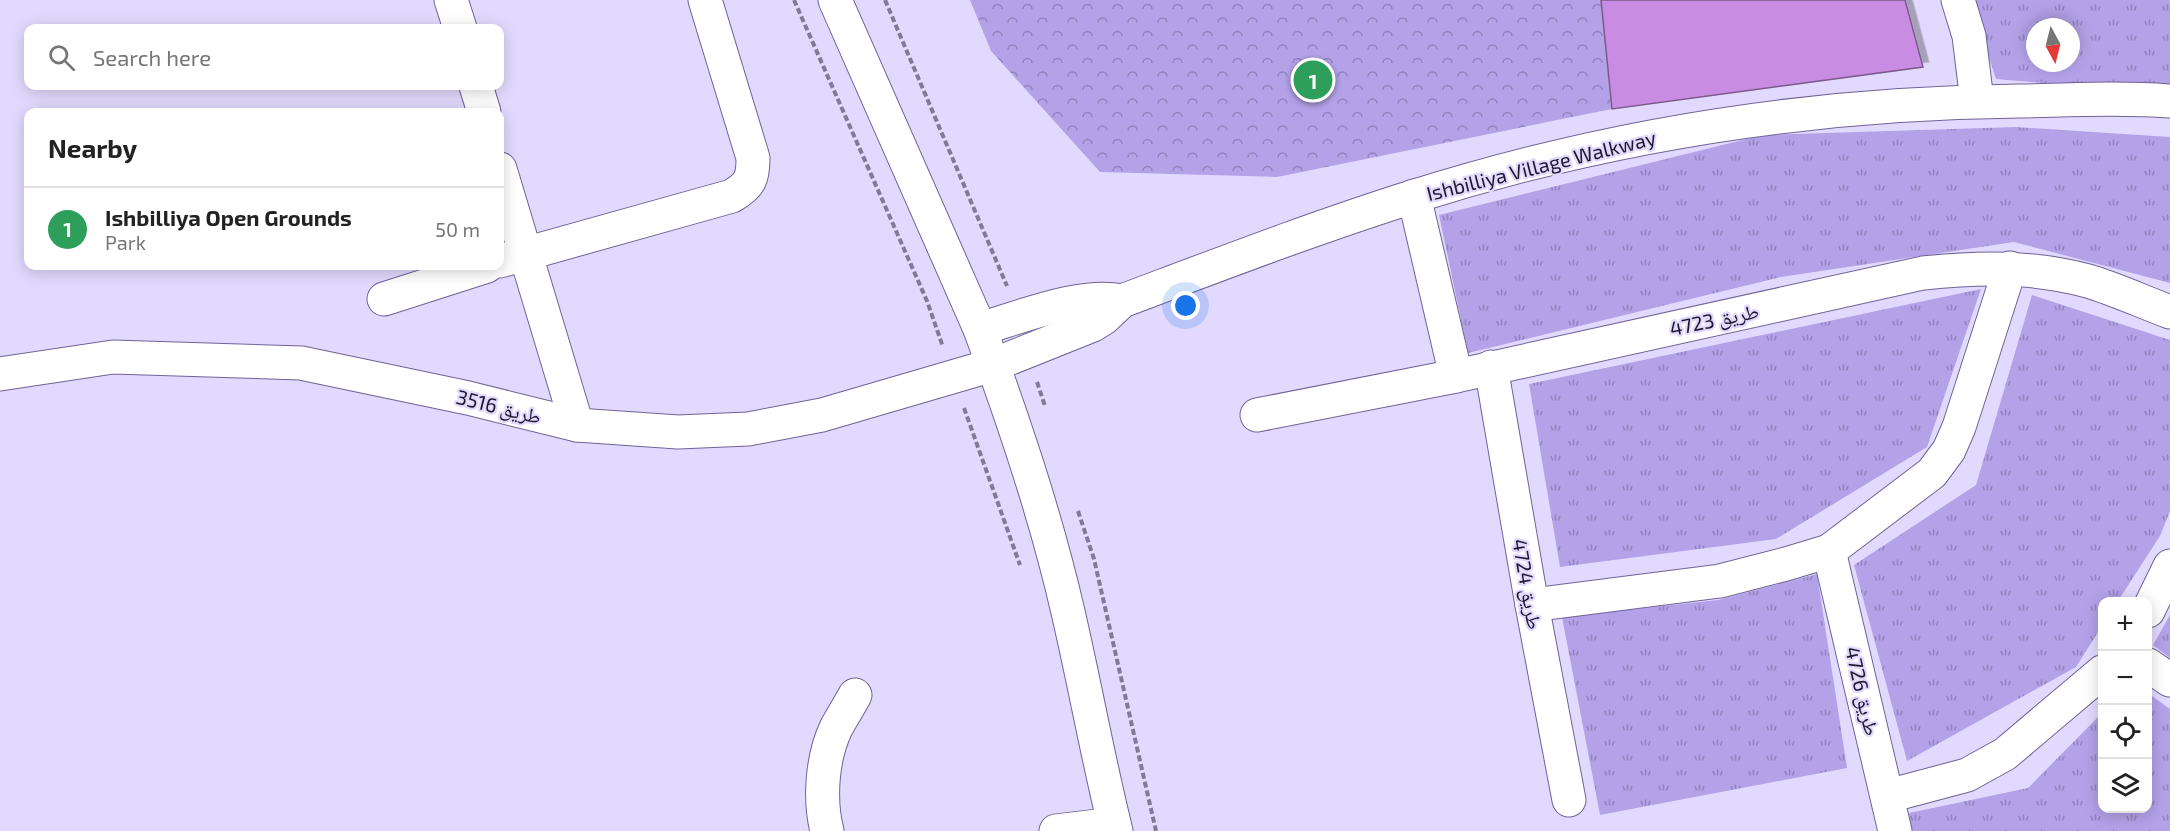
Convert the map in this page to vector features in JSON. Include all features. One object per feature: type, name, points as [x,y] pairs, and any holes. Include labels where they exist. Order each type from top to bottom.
[{"type":"street","points":[[452,0],[459,24]]},
{"type":"street","points":[[512,257],[732,196],[746,188],[753,174],[753,158],[705,0]]},
{"type":"street","points":[[835,0],[980,329],[1034,487],[1068,610],[1115,827],[1056,831]]},
{"type":"street","points":[[1958,0],[1969,36],[1977,101]]},
{"type":"street","points":[[477,90],[483,108]]},
{"type":"street","name":"Ishbilliya Village Walkway","points":[[1122,301],[1414,196],[1513,168],[1715,126],[1841,109],[1977,101],[2153,99],[2170,101]]},
{"type":"street","points":[[1414,196],[1456,376]]},
{"type":"street","points":[[504,198],[512,257],[577,425]]},
{"type":"street","name":"طريق 4723","points":[[1257,416],[1456,376],[1923,273],[1966,268],[2010,268],[2049,273],[2089,282],[2170,312]]},
{"type":"street","points":[[1532,605],[1720,581],[1829,551],[1932,472],[1949,450],[1959,427],[2010,268]]},
{"type":"street","points":[[384,299],[475,270]]},
{"type":"street","points":[[980,329],[1081,300],[1108,298],[1122,301]]},
{"type":"street","name":"طريق 3516","points":[[0,374],[113,357],[300,363],[468,398],[577,425],[678,432],[748,429],[822,415],[993,365],[1093,325],[1122,301]]},
{"type":"street","name":"طريق 4724","points":[[1491,368],[1569,800]]},
{"type":"street","name":"طريق 4726","points":[[1829,551],[1895,831]]},
{"type":"street","points":[[2152,603],[2170,566]]},
{"type":"street","points":[[2152,667],[2170,680]]},
{"type":"street","points":[[1888,796],[1968,775],[2005,754],[2098,676]]},
{"type":"street","points":[[827,831],[822,777],[835,730],[855,695]]},
{"type":"green space","points":[[970,0],[1601,0],[1612,109],[1277,177],[1100,172],[991,51]]},
{"type":"green space","points":[[1970,0],[2170,0],[2170,94],[1996,79]]},
{"type":"green space","points":[[2016,127],[2170,137],[2170,283],[2014,242],[1781,277],[1468,353],[1439,215],[1763,135]]},
{"type":"green space","points":[[1981,289],[1927,447],[1776,539],[1560,567],[1529,384]]},
{"type":"green space","points":[[2032,295],[2170,340],[2170,511],[2160,536],[2121,597],[2098,597],[2098,632],[2076,667],[1907,761],[1854,565],[1976,485]]},
{"type":"green space","points":[[1817,574],[1847,768],[1600,815],[1562,617],[1718,600]]},
{"type":"green space","points":[[2170,615],[2170,658],[2153,645]]},
{"type":"green space","points":[[2152,696],[2170,709],[2170,831],[1912,831],[1909,813],[2028,788],[2098,717],[2098,813],[2152,813]]},
{"type":"building","points":[[1601,0],[1905,0],[1923,67],[1612,109]]},
{"type":"place","name":"Ishbilliya Open Grounds","points":[[1313,80]]}]
